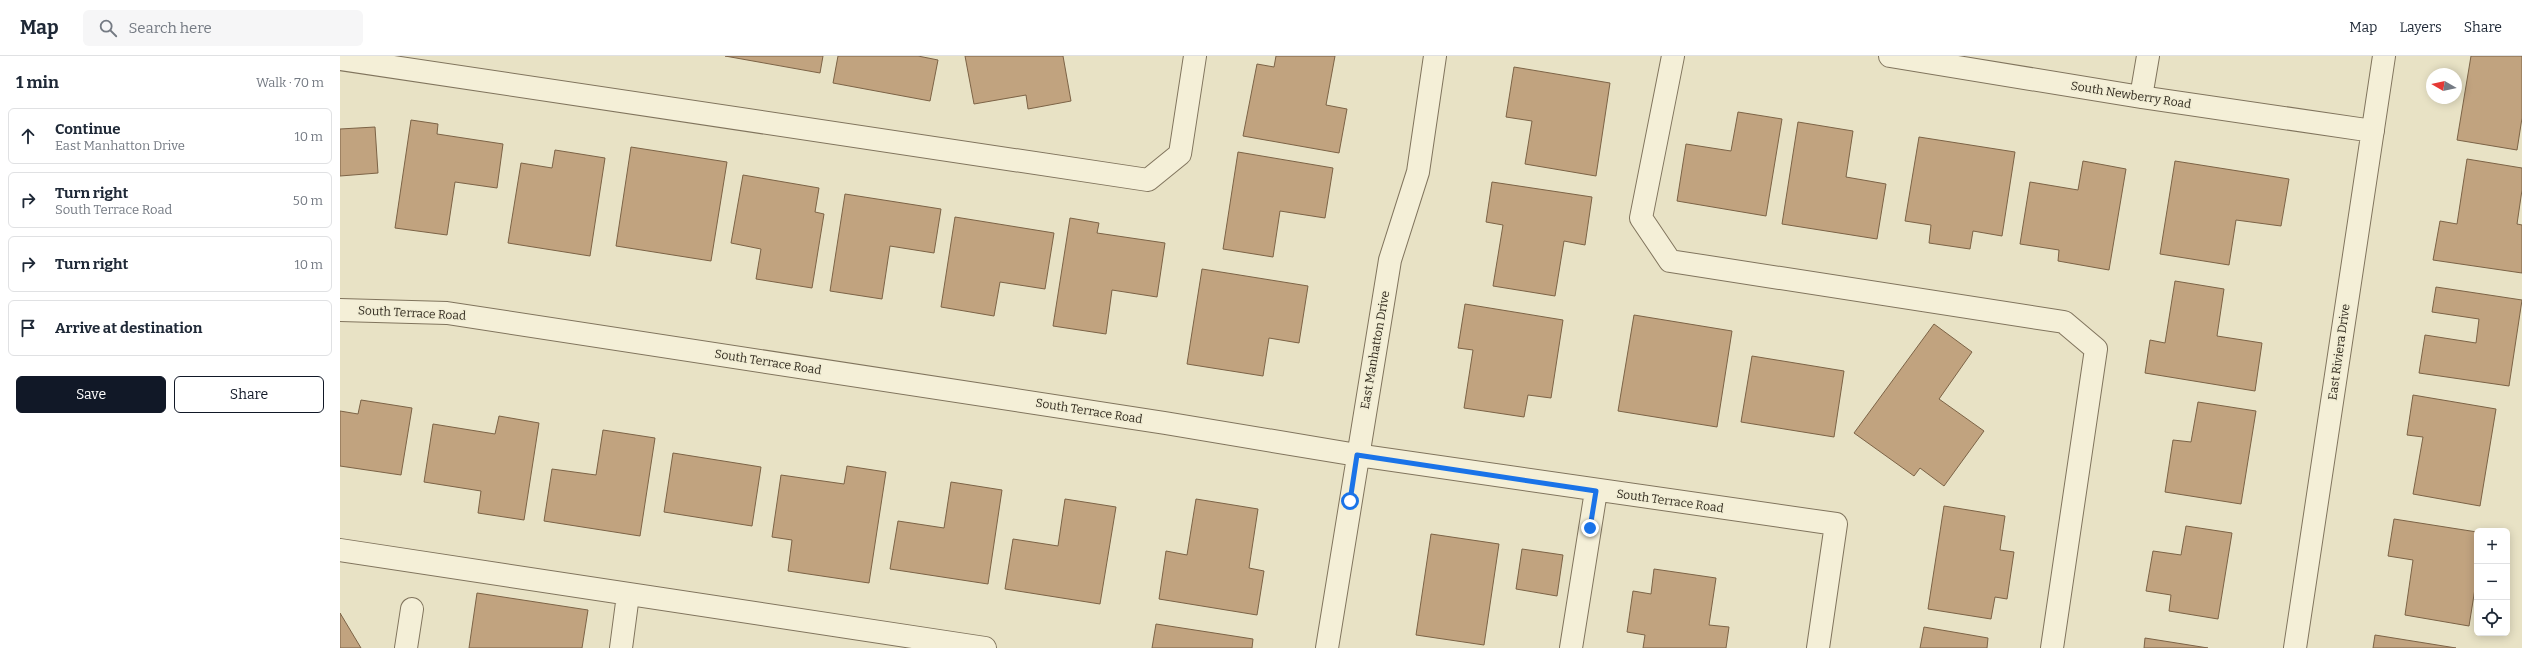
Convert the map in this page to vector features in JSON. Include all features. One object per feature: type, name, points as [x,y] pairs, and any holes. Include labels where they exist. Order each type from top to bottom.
[{"type":"street","points":[[340,59],[1148,180],[1180,154],[1195,56]]},
{"type":"street","name":"East Manhatton Drive","points":[[1327,648],[1357,455],[1390,260],[1418,172],[1436,56]]},
{"type":"street","points":[[1672,56],[1641,218],[1670,261],[2064,322],[2096,349],[2052,648]]},
{"type":"street","name":"South Newberry Road","points":[[1890,56],[1914,58],[2141,97],[2372,130]]},
{"type":"street","points":[[2141,97],[2148,56]]},
{"type":"street","name":"East Riviera Drive","points":[[2295,648],[2384,56]]},
{"type":"street","name":"South Terrace Road","points":[[340,310],[447,313],[1165,423],[1357,455],[1596,491],[1836,524],[1818,648]]},
{"type":"street","points":[[1571,648],[1596,491]]},
{"type":"street","points":[[340,550],[628,595],[985,648]]},
{"type":"street","points":[[621,648],[628,595]]},
{"type":"street","points":[[406,648],[412,609]]},
{"type":"building","points":[[725,56],[823,56],[820,73]]},
{"type":"building","points":[[838,56],[918,56],[938,60],[930,101],[833,83]]},
{"type":"building","points":[[965,56],[1063,56],[1071,101],[1028,109],[1026,95],[974,104]]},
{"type":"building","points":[[1276,56],[1335,56],[1326,105],[1347,109],[1339,153],[1243,136],[1257,64],[1274,67]]},
{"type":"building","points":[[2471,56],[2522,56],[2522,118],[2517,150],[2457,140]]},
{"type":"building","points":[[1514,67],[1610,83],[1596,176],[1525,164],[1532,121],[1506,117]]},
{"type":"building","points":[[1738,112],[1782,119],[1766,216],[1677,201],[1686,144],[1731,151]]},
{"type":"building","points":[[411,120],[438,124],[437,134],[503,144],[497,188],[455,182],[447,235],[395,228]]},
{"type":"building","points":[[1798,122],[1853,131],[1846,177],[1886,184],[1877,239],[1782,224]]},
{"type":"building","points":[[375,127],[378,173],[340,176],[340,129]]},
{"type":"building","points":[[1919,137],[2015,152],[2002,236],[1973,231],[1970,249],[1929,243],[1931,225],[1905,221]]},
{"type":"building","points":[[631,147],[727,162],[711,261],[616,246]]},
{"type":"building","points":[[555,150],[605,158],[590,256],[508,243],[521,163],[552,168]]},
{"type":"building","points":[[1238,152],[1333,168],[1325,218],[1280,211],[1273,257],[1223,249]]},
{"type":"building","points":[[2467,159],[2522,168],[2522,190],[2517,224],[2522,225],[2522,273],[2433,260],[2440,221],[2457,224]]},
{"type":"building","points":[[2083,161],[2126,169],[2109,270],[2058,261],[2059,250],[2020,244],[2030,182],[2078,190]]},
{"type":"building","points":[[2175,161],[2289,179],[2281,226],[2236,220],[2229,265],[2160,254]]},
{"type":"building","points":[[743,175],[819,188],[815,212],[824,214],[812,288],[756,279],[761,249],[731,243]]},
{"type":"building","points":[[1492,182],[1592,197],[1585,245],[1564,241],[1555,296],[1493,286],[1503,225],[1486,222]]},
{"type":"building","points":[[845,194],[941,209],[934,253],[890,246],[882,299],[830,291]]},
{"type":"building","points":[[955,217],[1054,233],[1045,289],[1000,282],[994,316],[941,307]]},
{"type":"building","points":[[1070,218],[1099,223],[1097,233],[1165,243],[1157,297],[1112,290],[1106,334],[1053,326]]},
{"type":"building","points":[[1202,269],[1308,286],[1299,343],[1269,338],[1263,376],[1187,364]]},
{"type":"building","points":[[2175,281],[2224,289],[2217,336],[2262,343],[2255,391],[2145,373],[2150,340],[2165,343]]},
{"type":"building","points":[[2436,287],[2522,300],[2509,386],[2419,373],[2425,335],[2476,343],[2479,319],[2432,312]]},
{"type":"building","points":[[1465,304],[1563,320],[1551,398],[1528,395],[1524,417],[1464,408],[1473,350],[1458,348]]},
{"type":"building","points":[[1634,315],[1732,331],[1717,427],[1618,411]]},
{"type":"building","points":[[1934,324],[1972,352],[1939,399],[1984,431],[1944,486],[1920,468],[1914,476],[1854,433]]},
{"type":"building","points":[[1752,356],[1844,371],[1834,437],[1741,422]]},
{"type":"building","points":[[2413,395],[2496,409],[2480,506],[2413,494],[2423,437],[2407,435]]},
{"type":"building","points":[[361,400],[412,408],[401,475],[340,466],[340,411],[358,414]]},
{"type":"building","points":[[2198,402],[2256,411],[2241,504],[2165,492],[2173,440],[2191,442]]},
{"type":"building","points":[[499,416],[539,423],[524,520],[478,513],[481,491],[424,482],[433,424],[495,434]]},
{"type":"building","points":[[603,430],[655,438],[640,536],[544,521],[552,469],[596,475]]},
{"type":"building","points":[[673,453],[761,467],[752,526],[664,512]]},
{"type":"building","points":[[847,466],[886,472],[869,583],[788,571],[792,540],[772,537],[781,475],[844,484]]},
{"type":"building","points":[[951,482],[1002,490],[988,584],[890,569],[898,521],[944,528]]},
{"type":"building","points":[[1065,499],[1116,507],[1100,604],[1005,589],[1013,539],[1058,546]]},
{"type":"building","points":[[1196,499],[1258,509],[1249,568],[1264,571],[1257,615],[1159,599],[1166,551],[1187,555]]},
{"type":"building","points":[[1944,506],[2005,516],[2000,550],[2014,552],[2007,599],[1995,597],[1991,619],[1928,609]]},
{"type":"building","points":[[2394,519],[2474,532],[2474,595],[2469,626],[2405,615],[2413,560],[2388,556]]},
{"type":"building","points":[[2186,526],[2232,533],[2218,619],[2169,611],[2171,595],[2146,591],[2153,551],[2181,555]]},
{"type":"building","points":[[1431,534],[1499,544],[1484,645],[1416,635]]},
{"type":"building","points":[[1522,549],[1563,555],[1557,596],[1516,589]]},
{"type":"building","points":[[1654,569],[1716,578],[1709,625],[1729,627],[1726,648],[1643,648],[1645,635],[1627,632],[1633,591],[1651,594]]},
{"type":"building","points":[[477,593],[588,610],[582,648],[469,648]]},
{"type":"building","points":[[340,613],[361,648],[340,648]]},
{"type":"building","points":[[1156,624],[1253,639],[1252,648],[1152,648]]},
{"type":"building","points":[[1924,627],[1988,638],[1987,648],[1920,648]]},
{"type":"building","points":[[2375,635],[2456,648],[2373,648]]},
{"type":"building","points":[[2145,638],[2208,648],[2144,648]]},
{"type":"route","points":[[1350,501],[1357,455],[1596,491],[1590,528]]}]
